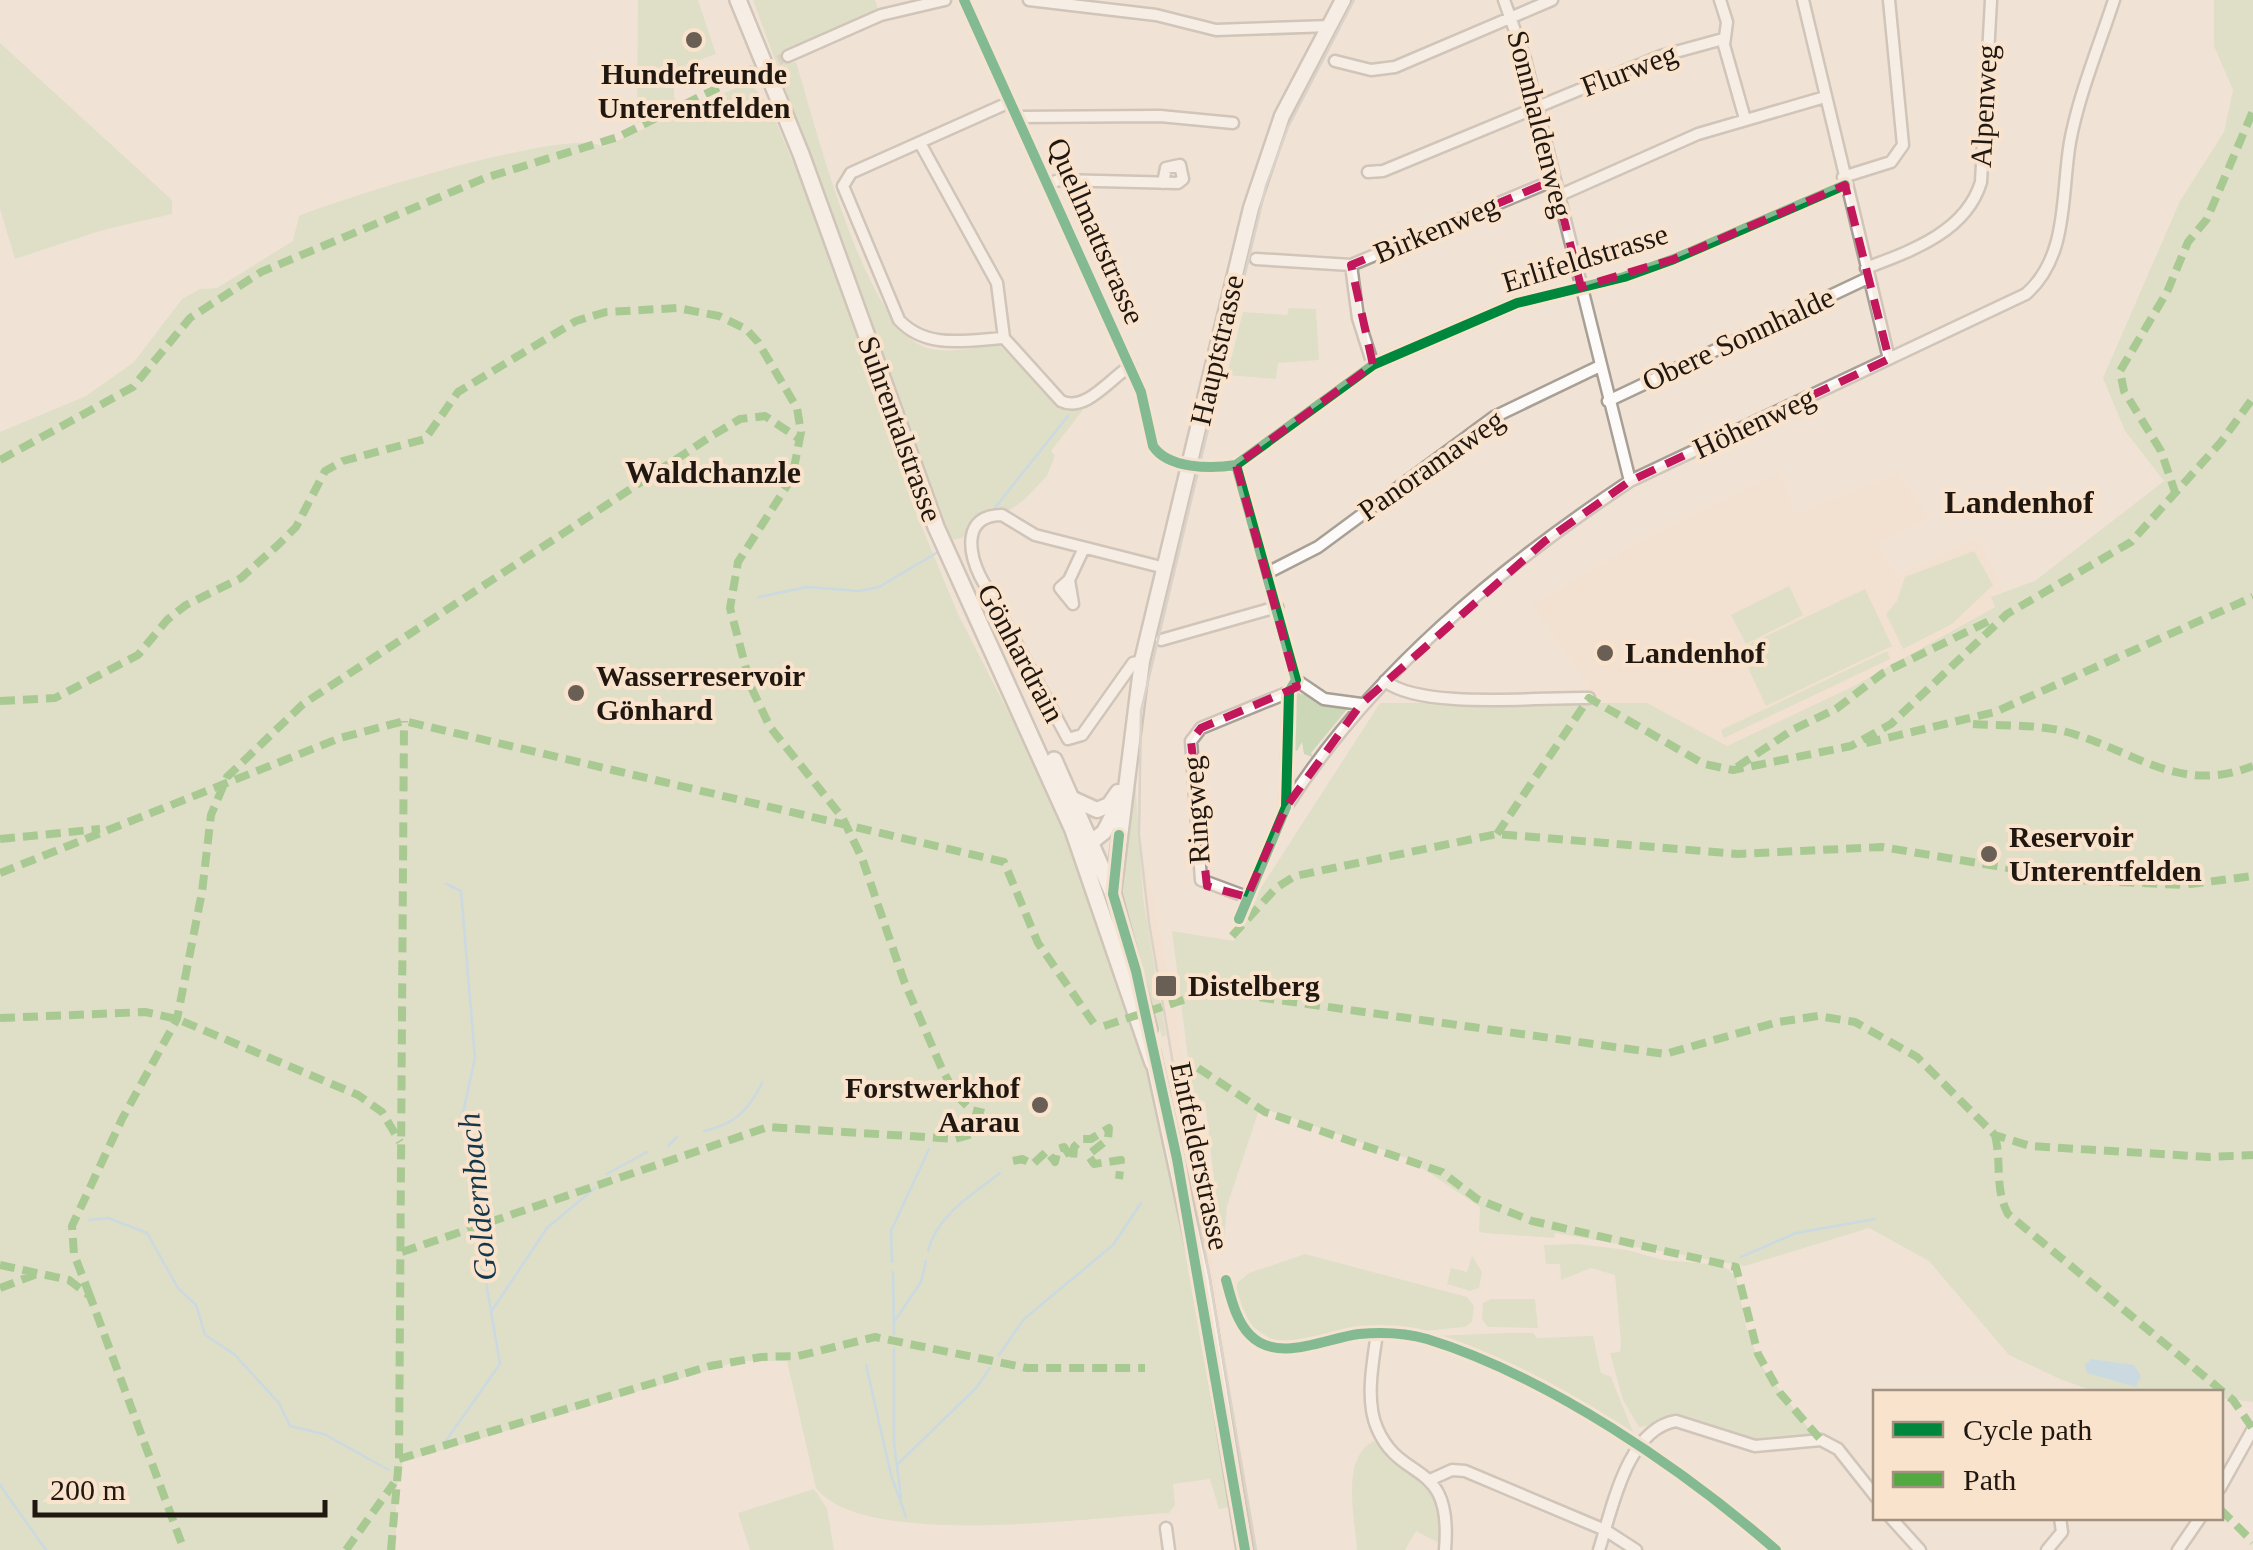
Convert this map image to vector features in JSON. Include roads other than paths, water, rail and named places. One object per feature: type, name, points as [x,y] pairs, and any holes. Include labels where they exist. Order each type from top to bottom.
[{"type":"main road","name":"Suhrentalstrasse","points":[[738,0],[801,154],[912,464],[984,634],[1088,848]]},
{"type":"main road","name":"Hauptstrasse","points":[[1128,774],[1142,661],[1266,158],[1282,116],[1344,0]]},
{"type":"main road","name":"Entfelderstrasse","points":[[984,634],[1016,685],[1073,799],[1153,1062]]},
{"type":"main road","points":[[1073,799],[1090,809],[1109,805],[1128,774]]},
{"type":"main road","points":[[1088,848],[1112,822],[1128,774]]},
{"type":"main road","points":[[1113,894],[1128,774]]},
{"type":"main road","points":[[1088,848],[1105,847],[1119,834]]},
{"type":"main road","name":"Entfelderstrasse","points":[[1088,848],[1113,894],[1144,1005],[1200,1278],[1245,1550]]},
{"type":"street","points":[[788,56],[881,15],[945,0]]},
{"type":"street","name":"Quellmattstrasse","points":[[964,0],[1130,366],[1141,392],[1153,446],[1167,459],[1190,464]]},
{"type":"street","points":[[1029,0],[1156,15],[1216,30],[1331,26]]},
{"type":"street","name":"Sonnhaldenweg","points":[[1504,0],[1537,106],[1598,367],[1630,482]]},
{"type":"street","points":[[1335,61],[1364,69],[1390,68],[1552,0]]},
{"type":"street","points":[[1720,0],[1726,22],[1723,39],[1744,120]]},
{"type":"street","points":[[1803,0],[1889,359]]},
{"type":"street","name":"Erlifeldstrasse","points":[[1236,465],[1373,364],[1517,302],[1674,259],[1891,162],[1903,145],[1904,121],[1889,0]]},
{"type":"street","name":"Alpenweg","points":[[1867,273],[1943,234],[1975,202],[1980,182],[1990,0]]},
{"type":"street","name":"Höhenweg","points":[[1286,807],[1320,754],[1361,704],[1545,541],[1630,482],[2026,294],[2043,279],[2058,239],[2071,140],[2114,0]]},
{"type":"street","name":"Flurweg","points":[[1368,172],[1383,171],[1661,56],[1723,39]]},
{"type":"street","points":[[734,80],[751,73]]},
{"type":"street","points":[[1558,196],[1698,134],[1825,97]]},
{"type":"street","points":[[1004,338],[934,341],[911,332],[900,320],[848,205],[844,186],[851,172],[1010,102]]},
{"type":"street","points":[[1018,118],[1160,116],[1232,123]]},
{"type":"street","points":[[920,143],[997,283],[1004,338],[1062,400],[1072,406],[1085,402],[1130,366]]},
{"type":"street","points":[[1048,184],[1058,180],[1163,183]]},
{"type":"street","name":"Birkenweg","points":[[1256,259],[1351,266],[1554,180]]},
{"type":"street","points":[[1351,266],[1358,318],[1373,364]]},
{"type":"street","name":"Obere Sonnhalde","points":[[1608,400],[1867,273]]},
{"type":"street","name":"Panoramaweg","points":[[1268,572],[1318,548],[1494,417],[1598,367]]},
{"type":"street","points":[[1190,464],[1236,465],[1296,680],[1324,698],[1361,704]]},
{"type":"street","name":"Gönhardrain","points":[[1084,548],[1035,535],[1002,515],[982,520],[969,537],[973,562],[1068,739],[1082,735],[1133,664],[1142,661]]},
{"type":"street","points":[[1069,580],[1084,548],[1165,568]]},
{"type":"street","points":[[1161,640],[1277,606]]},
{"type":"street","points":[[1239,919],[1286,807],[1289,692],[1296,680]]},
{"type":"street","points":[[1385,682],[1400,692],[1435,699],[1590,698]]},
{"type":"street","name":"Ringweg","points":[[1247,897],[1202,880],[1191,741],[1201,728],[1289,692]]},
{"type":"street","points":[[1226,1280],[1240,1320],[1262,1344],[1294,1348],[1377,1334],[1427,1340],[1466,1355],[1521,1379],[1640,1447],[1715,1499],[1776,1550]]},
{"type":"street","points":[[1377,1334],[1372,1382],[1377,1427],[1394,1450],[1432,1479],[1446,1513],[1445,1550]]},
{"type":"street","points":[[1599,1550],[1640,1447],[1654,1428],[1676,1421],[1755,1446],[1821,1440],[1838,1449],[1873,1493]]},
{"type":"street","points":[[2223,1483],[2253,1430]]},
{"type":"street","points":[[1432,1479],[1452,1470],[1466,1471],[1606,1530],[1636,1550]]},
{"type":"street","points":[[1893,1520],[1920,1550]]},
{"type":"street","points":[[2046,1550],[2062,1532],[2060,1520]]},
{"type":"street","points":[[2178,1550],[2199,1520]]},
{"type":"street","points":[[1166,1528],[1168,1550]]},
{"type":"water","points":[[2091,1359],[2134,1365],[2141,1376],[2136,1387],[2087,1373],[2085,1365]]},
{"type":"waterway","points":[[994,509],[1068,416]]},
{"type":"waterway","points":[[759,597],[807,587],[859,591],[879,587],[938,552]]},
{"type":"waterway","name":"Goldernbach","points":[[445,1442],[500,1364],[484,1270],[487,1230],[462,1117],[475,1058],[461,891],[446,884]]},
{"type":"waterway","points":[[704,1131],[739,1115],[762,1083]]},
{"type":"waterway","points":[[668,1146],[677,1137]]},
{"type":"waterway","name":"Goldernbach","points":[[892,1262],[891,1231],[929,1149]]},
{"type":"waterway","points":[[607,1174],[647,1152]]},
{"type":"waterway","name":"Goldernbach","points":[[928,1251],[947,1216],[1000,1173]]},
{"type":"waterway","points":[[491,1312],[547,1228],[595,1188]]},
{"type":"waterway","name":"Goldernbach","points":[[999,1355],[1024,1319],[1113,1245],[1141,1203]]},
{"type":"waterway","points":[[89,1220],[108,1218],[147,1233],[178,1288],[196,1305],[205,1335],[234,1354],[279,1403],[290,1426],[324,1434],[389,1470]]},
{"type":"waterway","points":[[1741,1257],[1796,1233],[1875,1219]]},
{"type":"waterway","name":"Goldernbach","points":[[894,1322],[921,1282],[926,1261]]},
{"type":"waterway","name":"Goldernbach","points":[[893,1272],[894,1334]]},
{"type":"waterway","name":"Goldernbach","points":[[894,1349],[894,1443],[901,1497]]},
{"type":"waterway","name":"Goldernbach","points":[[866,1365],[891,1475],[906,1517]]},
{"type":"waterway","name":"Goldernbach","points":[[898,1464],[976,1388],[990,1368]]},
{"type":"waterway","name":"Goldernbach","points":[[0,1485],[46,1550]]},
{"type":"tunnel","points":[[751,73],[788,56]]},
{"type":"railway","points":[[1256,1550],[1149,923],[1139,835],[1141,711],[1266,186],[1288,127],[1354,0]]},
{"type":"place","name":"Hundefreunde Unterentfelden","points":[[694,40]]},
{"type":"place","name":"Landenhof","points":[[1605,653]]},
{"type":"place","name":"Wasserreservoir Gönhard","points":[[576,693]]},
{"type":"place","name":"Reservoir Unterentfelden","points":[[1989,854]]},
{"type":"place","name":"Distelberg","points":[[1166,986]]},
{"type":"place","name":"Forstwerkhof Aarau","points":[[1040,1105]]},
{"type":"district","name":"Waldchanzle","points":[[713,472]]},
{"type":"district","name":"Landenhof","points":[[2019,502]]}]
